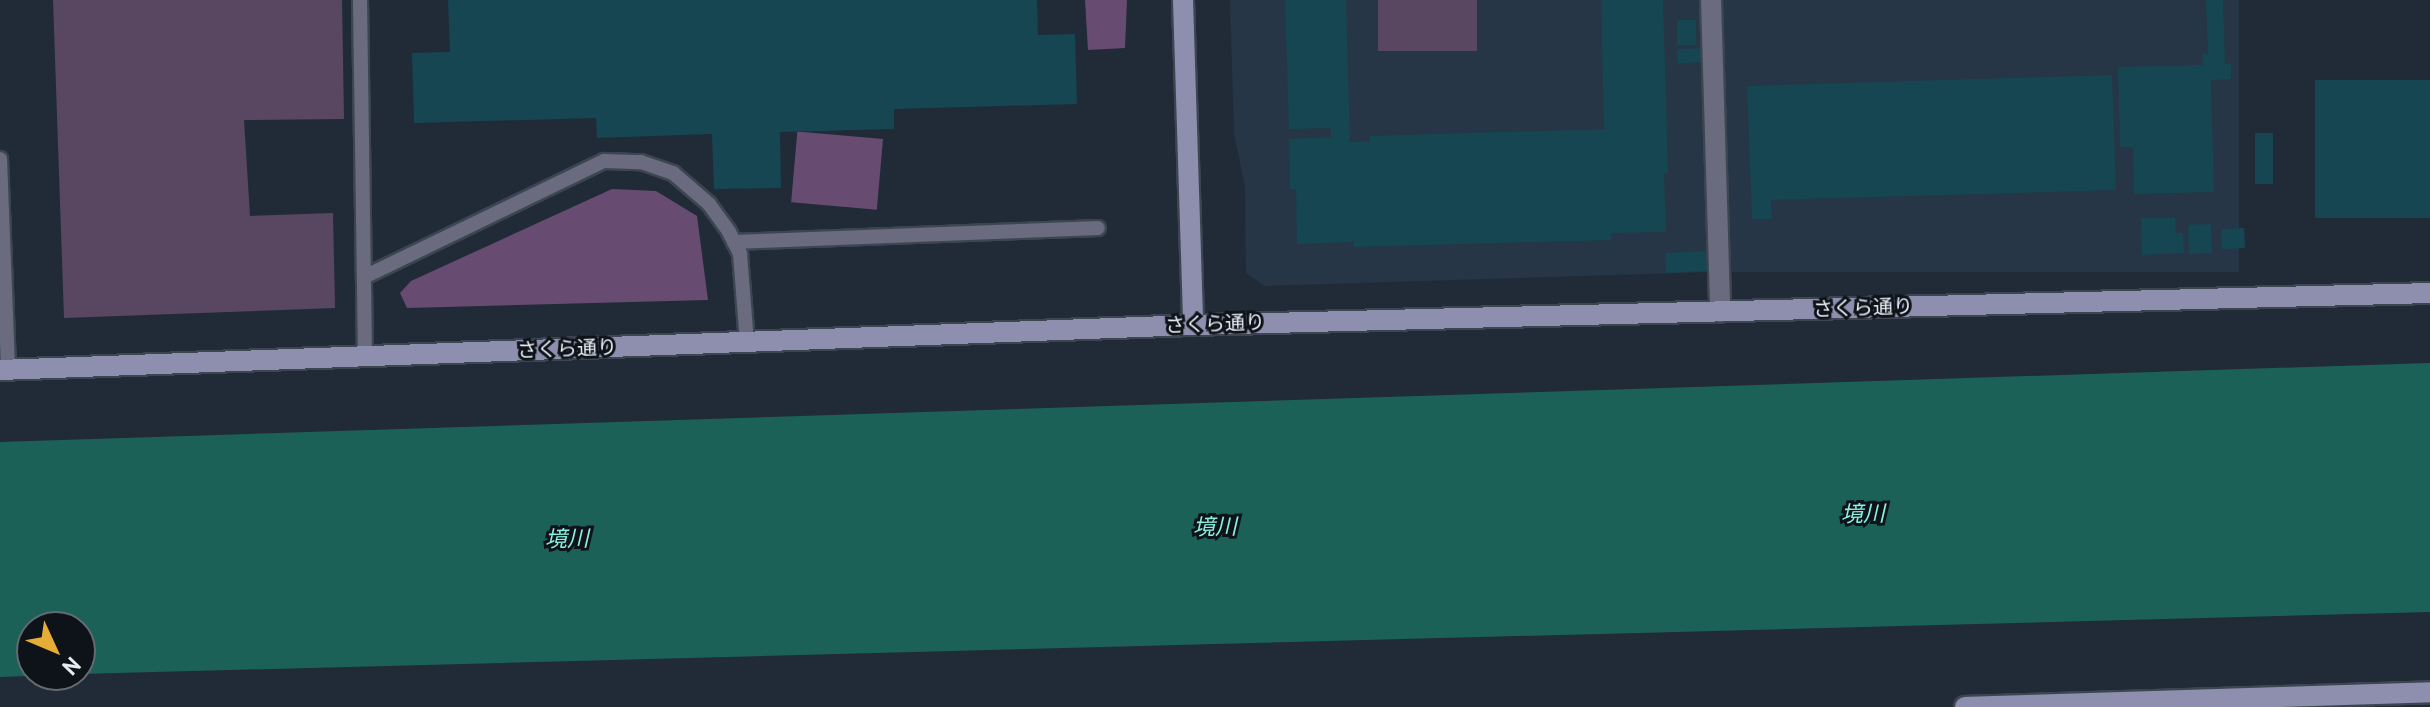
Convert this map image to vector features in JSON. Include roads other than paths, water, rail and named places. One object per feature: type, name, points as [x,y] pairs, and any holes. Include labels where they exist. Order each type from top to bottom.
[{"type":"street","points":[[1183,0],[1193,325]]},
{"type":"street","points":[[1711,0],[1720,312]]},
{"type":"street","name":"さくら通り","points":[[4,370],[1193,325],[2430,293]]},
{"type":"street","points":[[1965,707],[2430,692]]},
{"type":"lane","points":[[360,0],[365,356]]},
{"type":"lane","points":[[0,159],[4,370]]},
{"type":"lane","points":[[364,277],[604,161],[641,162],[673,173],[709,204],[734,242],[740,254],[747,342]]},
{"type":"lane","points":[[734,242],[1098,228]]},
{"type":"water","name":"境川","points":[[2430,363],[2430,612],[96,674],[96,611],[16,611],[16,676],[0,677],[0,442]]}]
